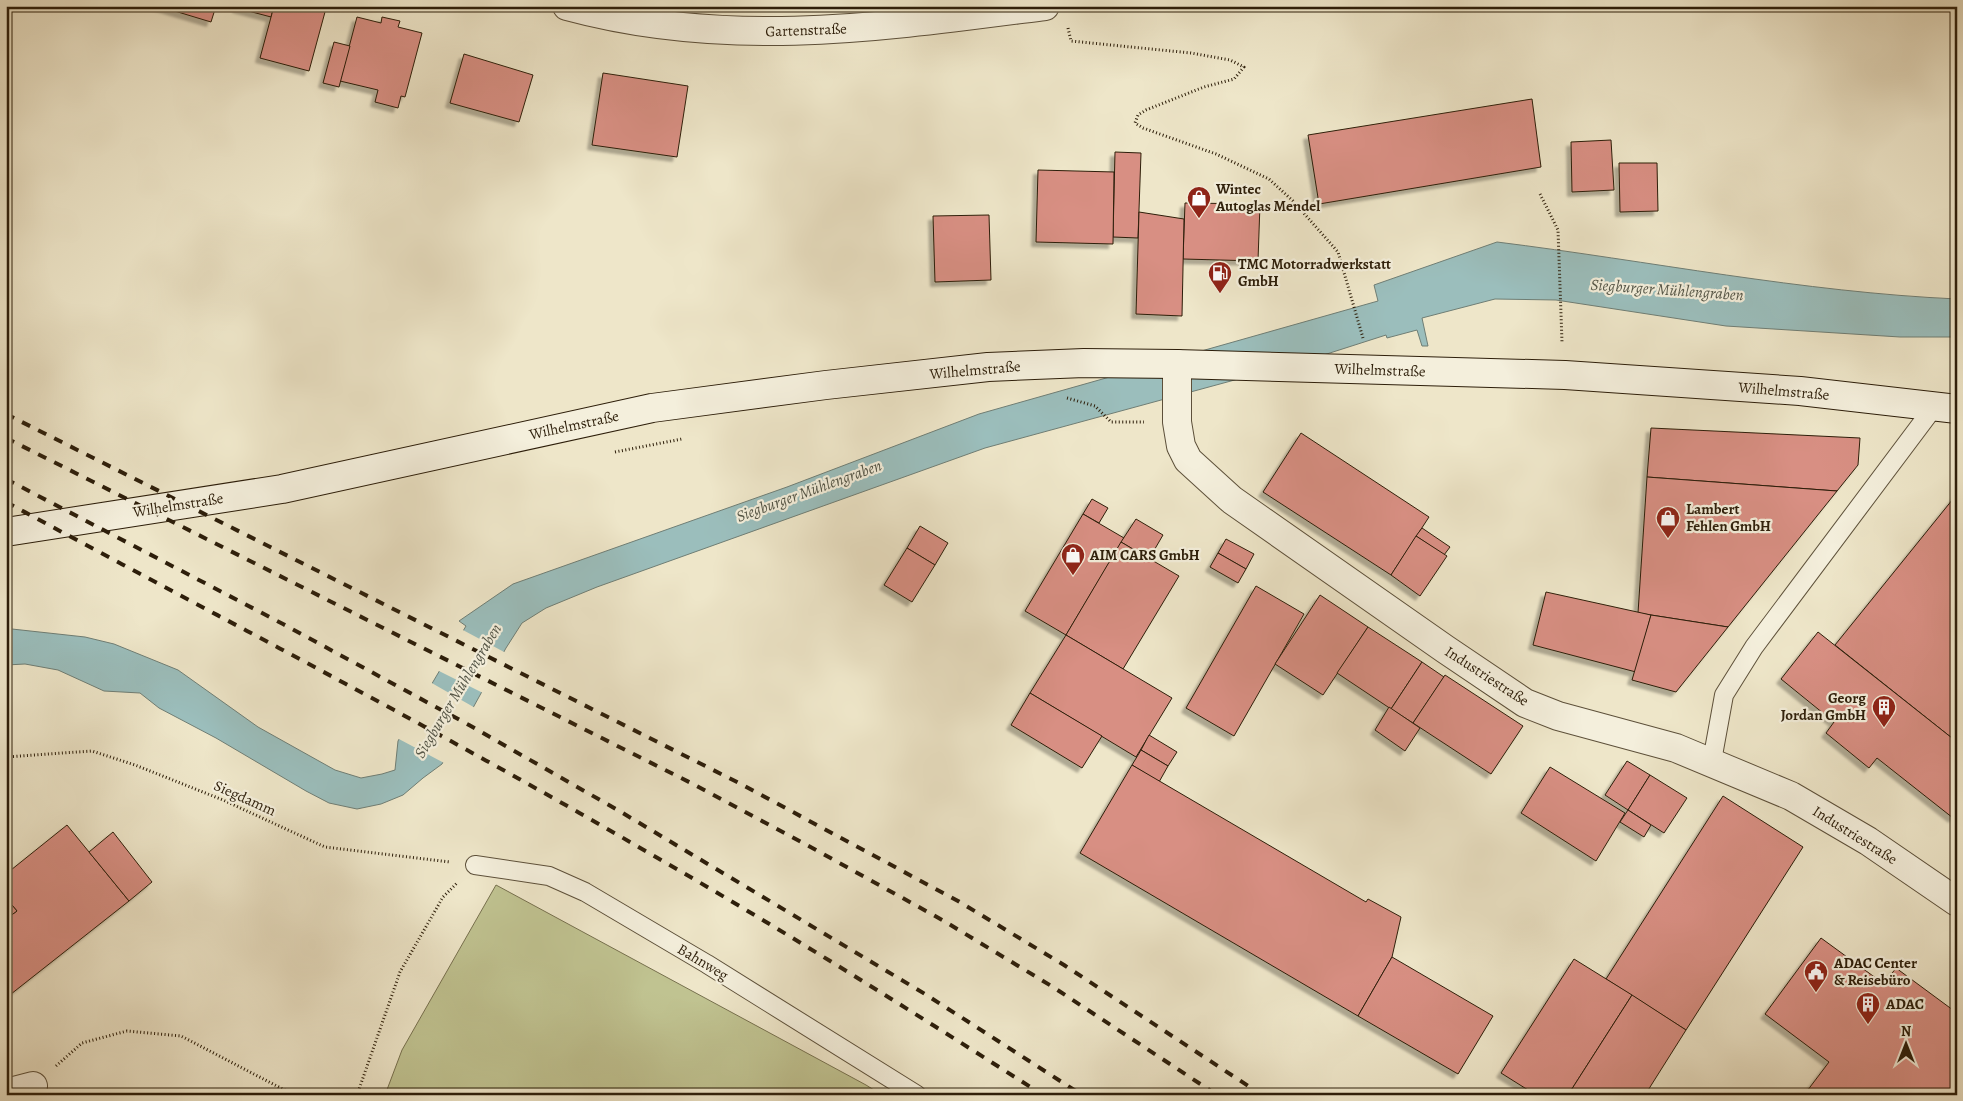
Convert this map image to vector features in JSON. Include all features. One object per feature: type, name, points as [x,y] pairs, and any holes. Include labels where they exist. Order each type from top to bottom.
[{"type":"main road","name":"Gartenstraße","points":[[567,6],[657,25],[726,32],[779,33],[1056,14]]},
{"type":"main road","name":"Wilhelmstraße","points":[[6,532],[282,489],[652,408],[826,385],[988,367],[1177,364],[1565,375],[1800,391],[1945,408]]},
{"type":"main road","name":"Industriestraße","points":[[1177,364],[1177,422],[1181,446],[1188,460],[1232,500],[1525,703],[1558,716],[1676,748],[1712,761],[1791,796],[1868,841],[1957,902]]},
{"type":"main road","points":[[6,1093],[33,1086]]},
{"type":"lane","points":[[1712,761],[1724,696],[1754,647],[1945,408]]},
{"type":"lane","name":"Bahnweg","points":[[475,865],[549,876],[585,892],[707,964],[917,1095]]},
{"type":"path","points":[[1056,14],[1071,41],[1191,53],[1230,60],[1244,67],[1234,79],[1204,86],[1146,110],[1138,115],[1135,123],[1143,128],[1216,154],[1269,179],[1293,201],[1333,244],[1338,252],[1365,345]]},
{"type":"path","points":[[1540,194],[1558,230],[1561,331]]},
{"type":"path","points":[[1062,397],[1095,406],[1112,422],[1177,422]]},
{"type":"path","points":[[614,452],[688,438]]},
{"type":"path","name":"Siegdamm","points":[[6,757],[92,751],[135,765],[222,800],[325,847],[475,865]]},
{"type":"path","points":[[357,1095],[400,972],[443,897],[475,865]]},
{"type":"path","points":[[33,1086],[82,1043],[127,1031],[181,1036],[294,1095]]},
{"type":"green space","points":[[496,885],[882,1095],[385,1095],[402,1050]]},
{"type":"water","name":"Siegburger Mühlengraben","points":[[1497,242],[1784,283],[1841,290],[1957,299],[1957,337],[1900,337],[1726,326],[1556,300],[1495,299],[1422,318],[1428,346],[1422,346],[1417,330],[1387,338],[1386,335],[1308,360],[985,448],[597,587],[546,608],[522,623],[506,648],[442,764],[403,795],[381,804],[357,809],[329,803],[306,791],[216,738],[159,708],[140,693],[104,691],[58,670],[25,664],[6,665],[6,630],[12,629],[85,637],[114,644],[178,670],[258,727],[335,770],[361,778],[382,774],[395,770],[398,741],[466,626],[459,621],[513,584],[787,487],[979,414],[1378,301],[1374,285]]},
{"type":"pier","points":[[461,629],[506,653],[485,694],[437,670]]},
{"type":"pier","points":[[430,682],[477,709],[446,764],[397,738]]},
{"type":"building","points":[[158,6],[216,6],[211,22]]},
{"type":"building","points":[[237,6],[274,6],[271,17],[237,8]]},
{"type":"building","points":[[274,6],[306,6],[325,12],[309,71],[260,58]]},
{"type":"building","points":[[357,17],[381,23],[382,17],[400,21],[398,27],[422,33],[405,97],[401,96],[398,108],[375,102],[378,90],[340,81]]},
{"type":"building","points":[[334,42],[350,46],[339,87],[323,83]]},
{"type":"building","points":[[464,54],[533,75],[519,122],[450,103]]},
{"type":"building","points":[[603,73],[688,86],[677,157],[592,145]]},
{"type":"building","points":[[1532,99],[1541,167],[1319,204],[1308,135]]},
{"type":"building","points":[[1611,140],[1614,190],[1572,192],[1571,142]]},
{"type":"building","points":[[1115,152],[1141,153],[1138,238],[1113,237]]},
{"type":"building","points":[[1619,163],[1657,163],[1658,211],[1620,212]]},
{"type":"building","points":[[1038,170],[1114,172],[1113,244],[1036,242]]},
{"type":"building","points":[[1185,203],[1260,204],[1258,261],[1183,259]]},
{"type":"building","points":[[1139,212],[1184,219],[1182,316],[1136,314]]},
{"type":"building","points":[[989,215],[991,280],[935,282],[933,216]]},
{"type":"building","points":[[1651,428],[1860,438],[1858,465],[1837,491],[1647,477]]},
{"type":"building","points":[[1301,433],[1429,517],[1391,575],[1263,492]]},
{"type":"building","points":[[1647,477],[1837,491],[1728,627],[1638,613]]},
{"type":"building","points":[[1957,494],[1957,742],[1835,645]]},
{"type":"building","points":[[1092,499],[1108,508],[1099,523],[1083,514]]},
{"type":"building","name":"AIM CARS GmbH","points":[[1083,514],[1124,538],[1066,635],[1025,611]]},
{"type":"building","points":[[1136,519],[1163,535],[1149,559],[1121,542]]},
{"type":"building","points":[[920,526],[948,543],[935,565],[907,548]]},
{"type":"building","points":[[1422,528],[1450,547],[1444,555],[1416,536]]},
{"type":"building","points":[[1416,536],[1447,556],[1420,596],[1391,575]]},
{"type":"building","points":[[1226,539],[1254,554],[1246,569],[1218,553]]},
{"type":"building","points":[[1121,542],[1179,576],[1123,669],[1066,635]]},
{"type":"building","points":[[907,548],[935,565],[912,602],[884,585]]},
{"type":"building","points":[[1218,553],[1246,569],[1238,583],[1210,567]]},
{"type":"building","points":[[1256,586],[1304,614],[1234,736],[1186,708]]},
{"type":"building","points":[[1546,592],[1651,615],[1636,672],[1533,645]]},
{"type":"building","points":[[1320,595],[1368,627],[1323,695],[1275,664]]},
{"type":"building","points":[[1651,615],[1728,627],[1676,692],[1632,680]]},
{"type":"building","points":[[1368,627],[1422,662],[1391,709],[1337,673]]},
{"type":"building","name":"Georg Jordan GmbH","points":[[1818,632],[1957,742],[1957,814],[1953,818],[1877,758],[1869,768],[1826,733],[1834,722],[1781,679]]},
{"type":"building","points":[[1066,635],[1172,698],[1136,757],[1030,693]]},
{"type":"building","points":[[1422,662],[1444,677],[1413,723],[1391,709]]},
{"type":"building","points":[[1445,675],[1523,726],[1491,774],[1413,723]]},
{"type":"building","points":[[1030,693],[1102,736],[1082,768],[1011,725]]},
{"type":"building","points":[[1389,707],[1420,728],[1405,751],[1375,730]]},
{"type":"building","points":[[1149,735],[1177,752],[1168,766],[1141,750]]},
{"type":"building","points":[[1141,750],[1168,766],[1159,782],[1132,765]]},
{"type":"building","points":[[1627,761],[1650,775],[1628,810],[1605,795]]},
{"type":"building","points":[[1132,765],[1366,902],[1368,899],[1401,917],[1392,957],[1358,1016],[1080,853]]},
{"type":"building","points":[[1550,767],[1625,813],[1596,861],[1521,813]]},
{"type":"building","points":[[1650,775],[1687,798],[1664,833],[1628,810]]},
{"type":"building","points":[[1723,796],[1803,847],[1686,1030],[1606,979]]},
{"type":"building","points":[[1628,810],[1651,825],[1644,837],[1620,822]]},
{"type":"building","points":[[67,825],[129,901],[6,998],[6,919],[17,911],[6,898],[6,874]]},
{"type":"building","points":[[113,832],[152,882],[129,901],[89,852]]},
{"type":"building","points":[[6,898],[17,911],[6,919]]},
{"type":"building","name":"ADAC","points":[[1821,938],[1884,984],[1896,968],[1957,1013],[1957,1095],[1804,1095],[1829,1062],[1765,1014]]},
{"type":"building","points":[[1392,957],[1493,1016],[1458,1074],[1358,1016]]},
{"type":"building","points":[[1574,959],[1632,995],[1568,1095],[1536,1095],[1501,1073]]},
{"type":"building","points":[[1632,995],[1686,1030],[1645,1095],[1568,1095]]},
{"type":"railway","points":[[6,414],[739,783],[958,901],[1064,965],[1262,1095]]},
{"type":"railway","points":[[6,438],[691,783],[816,850],[944,921],[1053,987],[1217,1095]]},
{"type":"railway","points":[[6,479],[283,624],[469,725],[621,812],[925,994],[1082,1095]]},
{"type":"railway","points":[[6,502],[410,718],[570,807],[699,882],[897,1002],[1043,1095]]},
{"type":"place","name":"Wintec Autoglas Mendel","points":[[1199,219]]},
{"type":"place","name":"TMC Motorradwerkstatt GmbH","points":[[1220,294]]},
{"type":"place","name":"Lambert Fehlen GmbH","points":[[1668,539]]},
{"type":"place","name":"AIM CARS GmbH","points":[[1073,576]]},
{"type":"place","name":"Georg Jordan GmbH","points":[[1884,728]]},
{"type":"place","name":"ADAC Center & Reisebüro","points":[[1816,993]]},
{"type":"place","name":"ADAC","points":[[1868,1025]]}]
